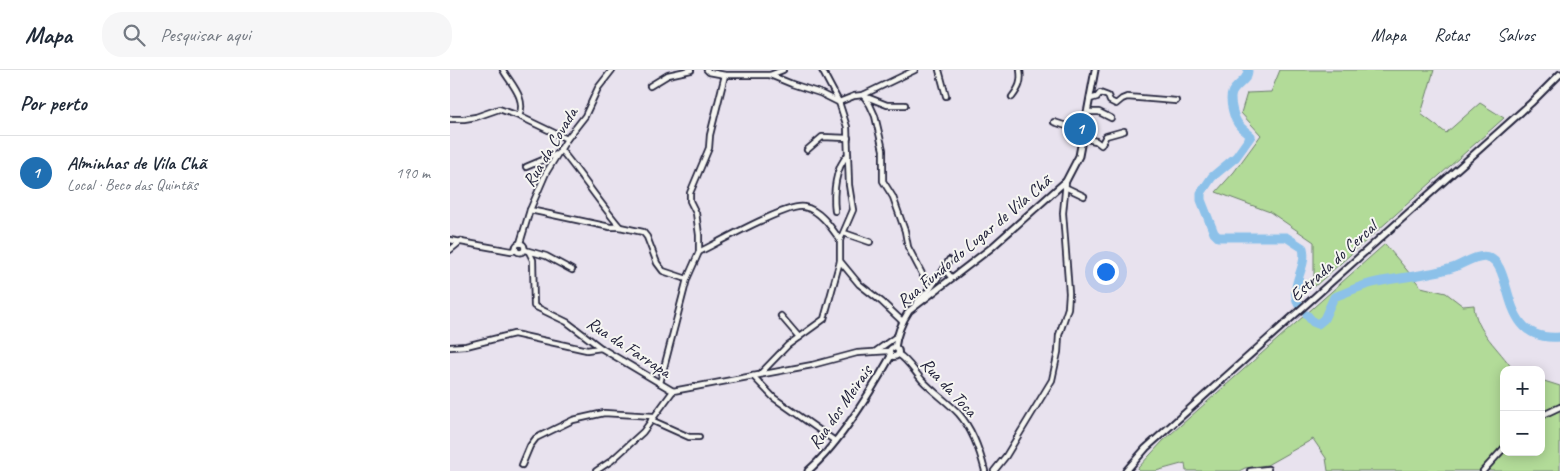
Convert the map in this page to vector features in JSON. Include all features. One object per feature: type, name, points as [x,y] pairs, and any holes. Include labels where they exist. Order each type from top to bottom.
[{"type":"street","points":[[503,70],[517,91],[522,110],[519,116]]},
{"type":"street","name":"Rua da Covada","points":[[516,250],[516,245],[520,243],[530,210],[546,173],[559,151],[585,116],[598,88],[612,70]]},
{"type":"street","points":[[650,86],[668,75],[691,70]]},
{"type":"street","points":[[707,70],[725,75],[770,75],[783,70]]},
{"type":"street","points":[[760,374],[788,345],[824,319],[840,261],[840,240],[853,210],[849,185],[847,127],[839,102],[822,70]]},
{"type":"street","points":[[939,70],[946,96]]},
{"type":"street","points":[[1012,97],[1019,89],[1022,80],[1020,70]]},
{"type":"street","name":"Rua Fundo do Lugar de Vila Chã","points":[[895,348],[902,321],[909,311],[991,248],[1066,184],[1079,156],[1082,131],[1095,70]]},
{"type":"street","points":[[863,96],[911,71]]},
{"type":"street","name":"Estrada do Cercal","points":[[1126,471],[1146,448],[1531,103],[1560,74]]},
{"type":"street","points":[[660,383],[686,279],[699,252],[696,214],[690,201],[690,194],[709,148],[710,135],[725,75]]},
{"type":"street","points":[[770,75],[839,102],[854,96],[863,96],[887,106],[905,105]]},
{"type":"street","points":[[1090,99],[1097,97],[1100,93],[1108,96],[1110,101],[1116,104],[1127,97],[1176,100]]},
{"type":"street","points":[[863,96],[875,116],[883,150],[883,181],[893,197],[905,231],[908,247],[930,289]]},
{"type":"street","points":[[450,119],[476,117],[499,110],[519,116],[567,140]]},
{"type":"street","points":[[1087,112],[1099,112],[1111,118]]},
{"type":"street","points":[[1054,122],[1082,131]]},
{"type":"street","points":[[1082,138],[1096,141],[1101,145],[1106,136],[1124,131]]},
{"type":"street","points":[[807,150],[822,138],[848,138]]},
{"type":"street","points":[[526,167],[559,151],[581,175],[606,211],[620,227]]},
{"type":"street","points":[[835,211],[834,194],[839,170],[841,163],[848,155]]},
{"type":"street","points":[[994,471],[1006,456],[1052,380],[1058,352],[1059,335],[1068,308],[1069,293],[1063,213],[1066,184],[1084,196]]},
{"type":"street","points":[[699,252],[765,219],[792,208],[803,206],[815,211],[833,229],[840,240]]},
{"type":"street","points":[[530,210],[643,232],[647,236],[662,271],[686,279]]},
{"type":"street","points":[[844,233],[870,242]]},
{"type":"street","points":[[450,240],[510,251],[527,251],[546,256],[572,270]]},
{"type":"street","points":[[450,250],[461,241]]},
{"type":"street","points":[[520,243],[524,245],[527,251]]},
{"type":"street","name":"Rua da Farrapa","points":[[527,251],[533,260],[534,306],[575,327],[601,348],[672,391],[812,365],[857,353],[876,352],[890,354]]},
{"type":"street","points":[[915,306],[930,289],[949,260]]},
{"type":"street","points":[[840,261],[859,284],[902,321]]},
{"type":"street","points":[[944,269],[952,278]]},
{"type":"street","points":[[782,316],[799,337]]},
{"type":"street","points":[[450,347],[466,346],[514,334],[587,350],[601,348]]},
{"type":"street","points":[[876,352],[897,336]]},
{"type":"street","points":[[892,348],[895,348],[898,350],[896,356],[890,354],[892,348]]},
{"type":"street","name":"Rua dos Meirais","points":[[808,471],[822,458],[856,413],[890,354]]},
{"type":"street","name":"Rua da Toca","points":[[898,354],[922,380],[959,414],[968,426],[985,471]]},
{"type":"street","points":[[753,376],[774,398],[835,441]]},
{"type":"street","points":[[596,471],[611,461],[643,432],[672,391]]},
{"type":"street","points":[[1545,414],[1560,407]]},
{"type":"street","points":[[522,465],[530,446],[536,438],[588,415],[604,413],[652,418],[689,436],[698,437]]},
{"type":"street","points":[[1483,471],[1500,452]]},
{"type":"street","points":[[1250,471],[1268,469]]},
{"type":"green space","points":[[1280,70],[1434,70],[1421,114],[1446,133],[1480,103],[1504,118],[1314,287],[1314,242],[1270,212],[1216,192],[1234,172],[1261,135],[1241,113],[1247,93],[1271,92]]},
{"type":"green space","points":[[1385,244],[1421,287],[1446,293],[1463,306],[1474,305],[1475,314],[1483,331],[1510,366],[1500,366],[1500,456],[1545,456],[1545,381],[1560,386],[1560,471],[1328,471],[1326,458],[1313,439],[1267,465],[1245,468],[1239,471],[1186,471],[1185,463],[1156,471],[1139,471],[1138,468],[1163,441]]},
{"type":"waterway","points":[[1248,70],[1244,80],[1232,93],[1231,101],[1235,119],[1251,136],[1236,157],[1212,177],[1201,193],[1201,200],[1214,233],[1218,237],[1286,237],[1303,248],[1303,262],[1296,290],[1298,304]]},
{"type":"waterway","points":[[1307,315],[1313,322],[1318,324],[1324,319],[1334,297],[1371,283],[1456,267],[1484,256],[1497,263],[1517,317],[1526,328],[1540,336],[1560,337]]},
{"type":"place","name":"Alminhas de Vila Chã","points":[[1080,129]]}]
